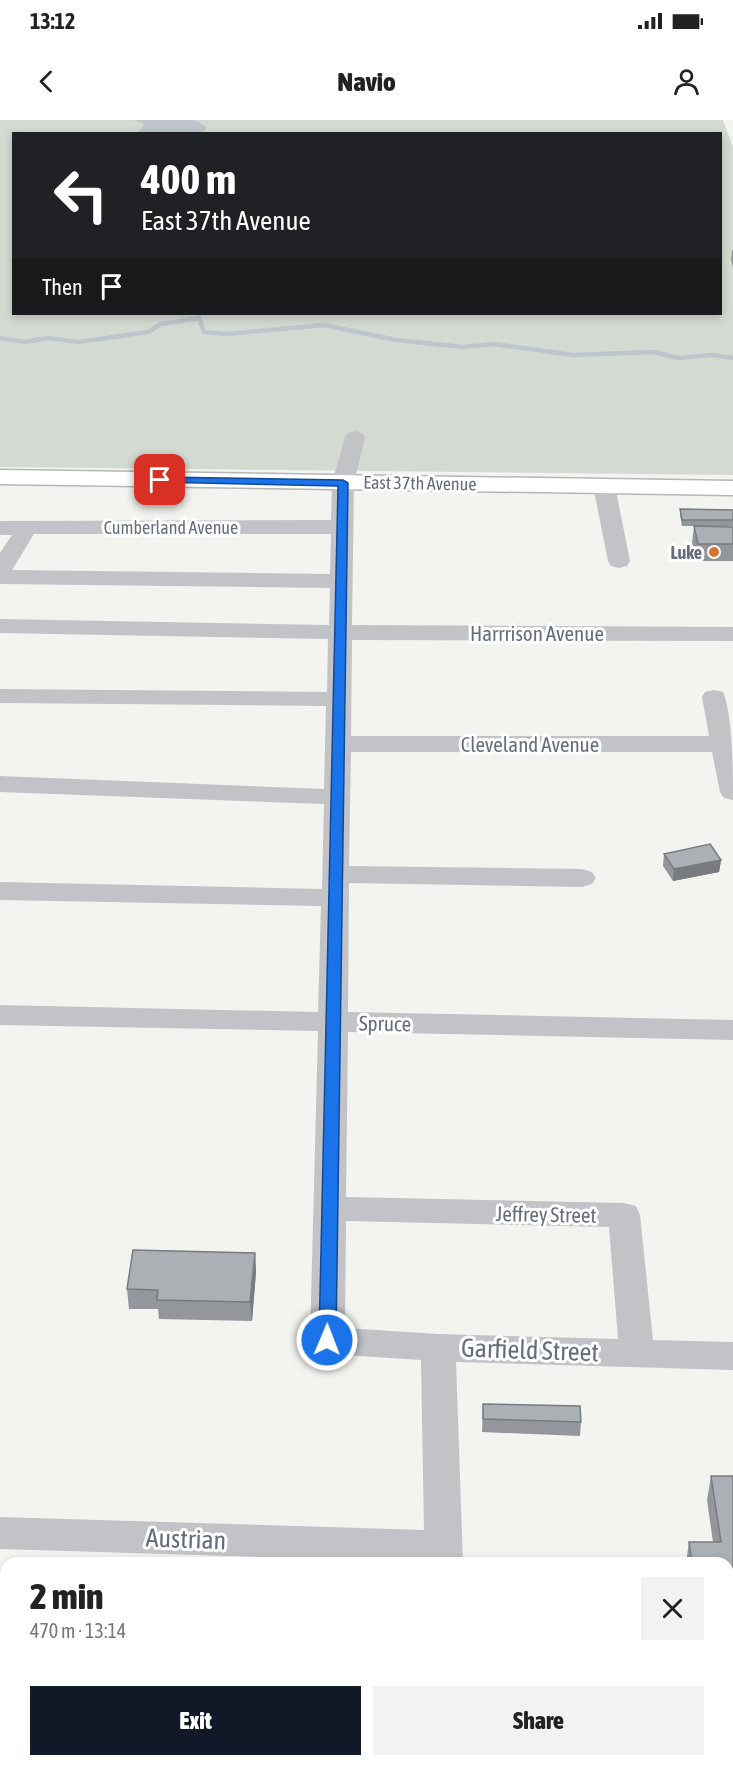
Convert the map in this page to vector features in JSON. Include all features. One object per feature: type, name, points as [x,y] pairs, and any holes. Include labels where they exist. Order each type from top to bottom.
[{"type":"main road","name":"East 37th Avenue","points":[[0,477],[733,488]]},
{"type":"street","points":[[330,1209],[343,483],[355,437]]},
{"type":"street","points":[[604,486],[619,561]]},
{"type":"street","name":"Cumberland Avenue","points":[[0,528],[342,527]]},
{"type":"street","points":[[0,571],[27,528]]},
{"type":"street","points":[[0,577],[341,581]]},
{"type":"street","name":"Harrrison Avenue","points":[[0,626],[187,631],[733,634]]},
{"type":"street","points":[[0,696],[339,699]]},
{"type":"street","points":[[714,697],[733,792]]},
{"type":"street","name":"Cleveland Avenue","points":[[339,744],[722,744]]},
{"type":"street","points":[[0,784],[337,797]]},
{"type":"street","points":[[0,891],[336,886],[582,878]]},
{"type":"street","name":"Spruce","points":[[0,1015],[733,1030]]},
{"type":"street","name":"Garfield Street","points":[[330,1209],[327,1340],[438,1348],[733,1356]]},
{"type":"street","name":"Jeffrey Street","points":[[330,1209],[624,1215],[637,1353]]},
{"type":"street","points":[[438,1348],[444,1555]]},
{"type":"street","name":"Austrian","points":[[0,1533],[444,1555]]},
{"type":"shaded area","points":[[0,120],[723,120],[733,147],[733,475],[0,467]]},
{"type":"shaded area","points":[[133,120],[193,120],[204,125],[206,129],[203,132],[139,132],[144,125]]},
{"type":"building","points":[[680,509],[733,510],[733,520],[682,520]]},
{"type":"building","points":[[694,526],[733,527],[733,544],[698,544]]},
{"type":"building","points":[[710,844],[721,860],[674,869],[664,854]]},
{"type":"building","points":[[133,1250],[255,1253],[250,1302],[157,1300],[158,1290],[127,1289]]},
{"type":"building","points":[[483,1404],[580,1406],[581,1422],[483,1419]]},
{"type":"building","points":[[711,1476],[733,1476],[733,1557],[691,1557],[689,1542],[721,1542]]},
{"type":"waterway","points":[[0,338],[25,342],[48,338],[79,342],[148,332],[161,324],[199,318],[204,332],[227,334],[324,325],[396,340],[463,347],[494,344],[573,355],[654,352],[678,358],[713,355],[733,358]]},
{"type":"place","name":"Luke","points":[[714,552]]},
{"type":"route","points":[[160,480],[343,483],[327,1340]]}]
